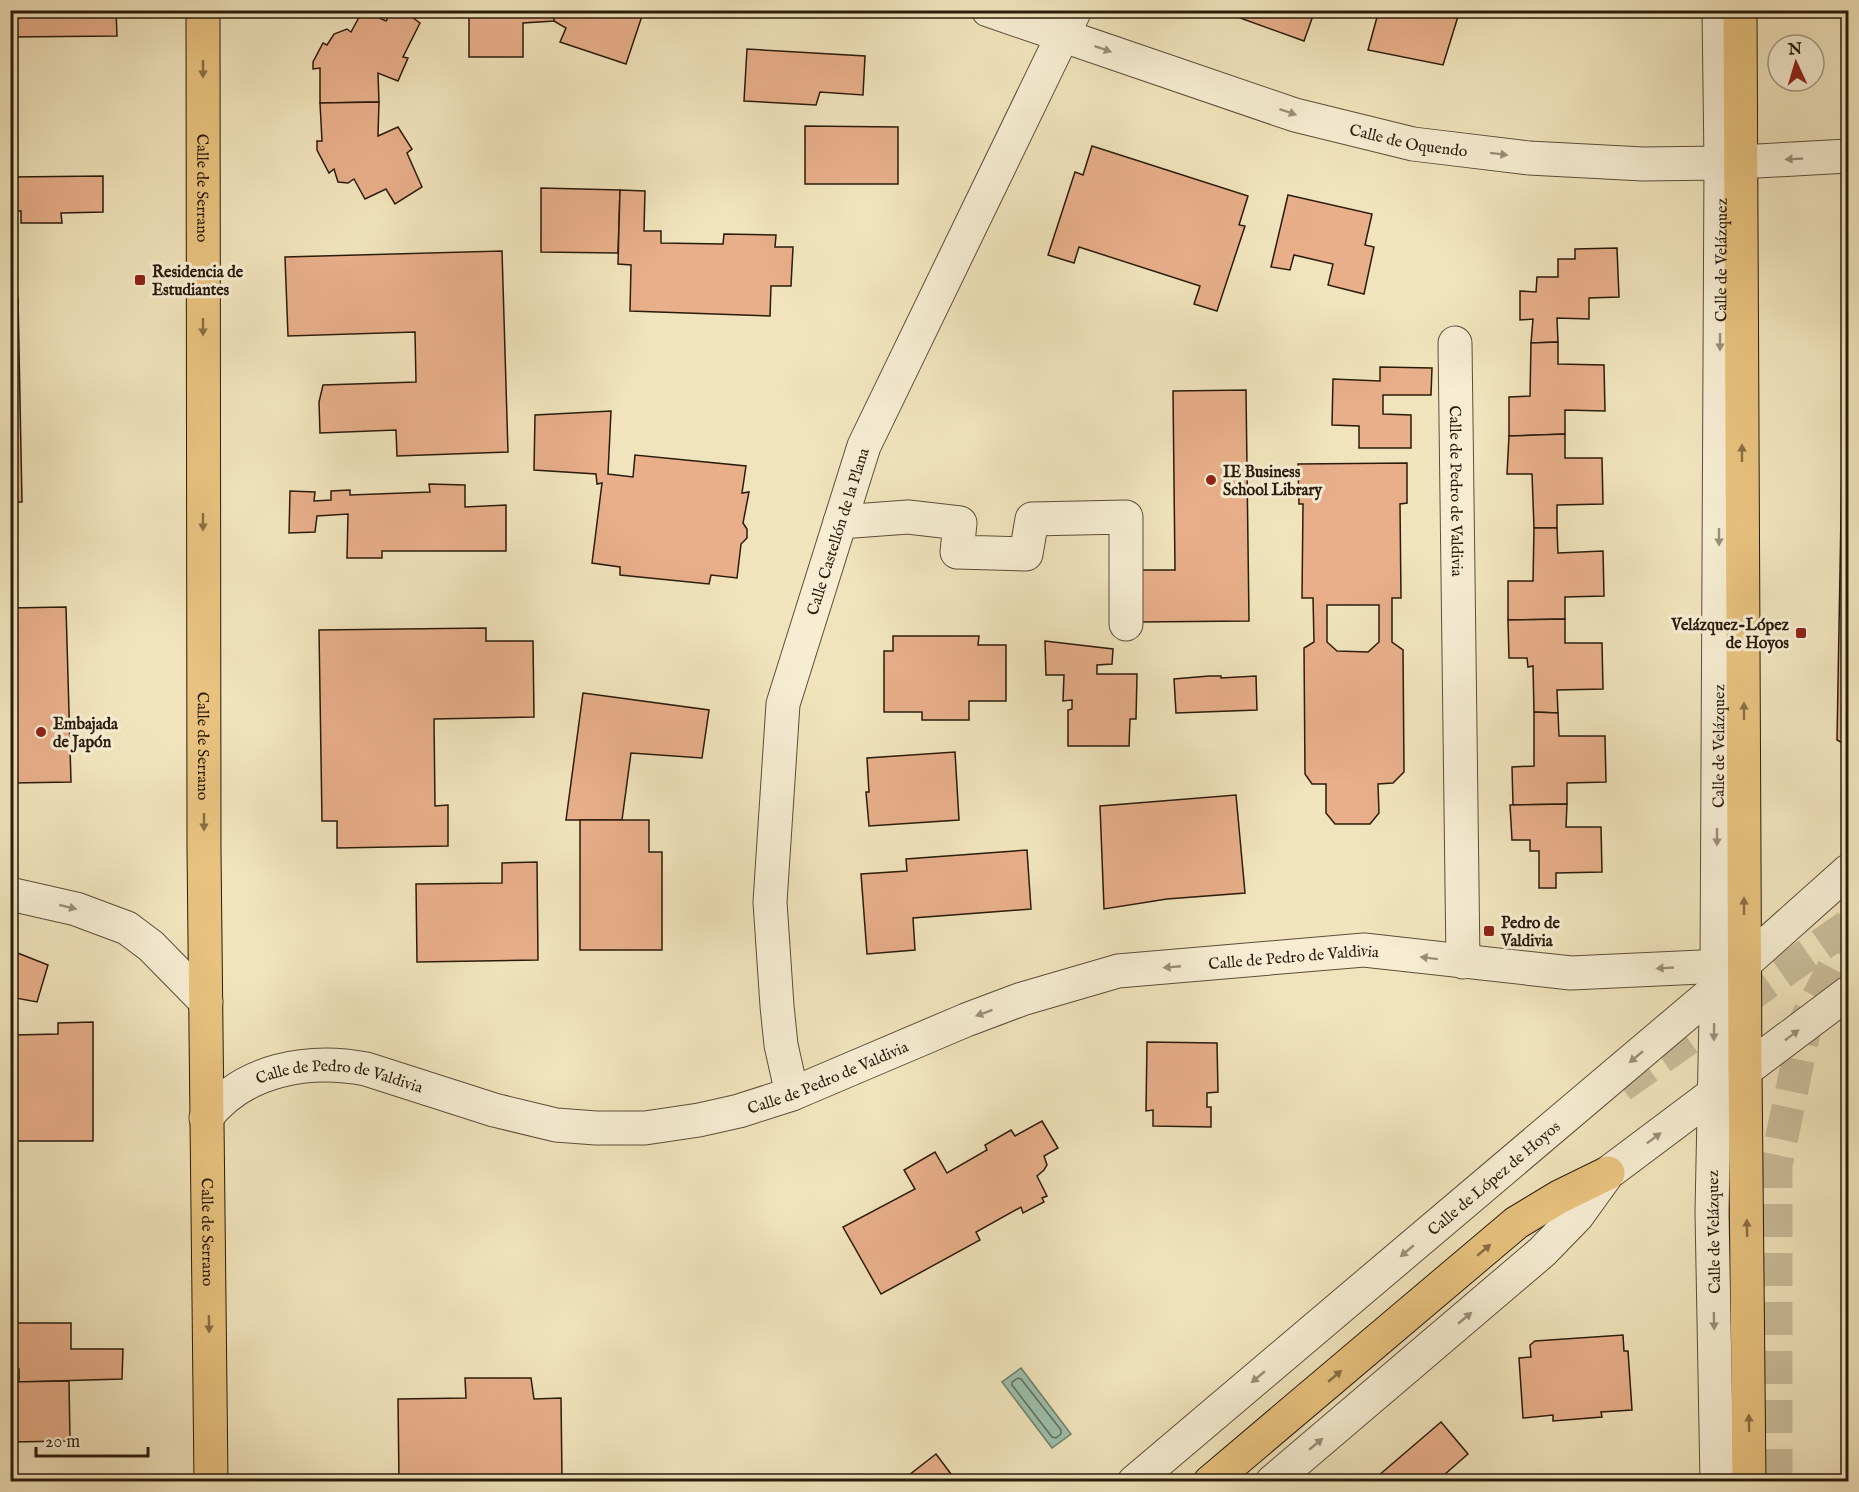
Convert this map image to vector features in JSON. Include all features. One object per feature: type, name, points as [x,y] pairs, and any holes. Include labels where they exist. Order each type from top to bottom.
[{"type":"main road","name":"Calle de Serrano","points":[[203,10],[204,850],[212,1482]]},
{"type":"main road","name":"Calle de Velázquez","points":[[1740,10],[1731,162],[1726,974],[1745,1070],[1749,1482]]},
{"type":"main road","points":[[1210,1482],[1516,1223],[1559,1197],[1608,1173]]},
{"type":"street","name":"Calle de Oquendo","points":[[988,10],[1069,23],[1296,115],[1413,144],[1529,158],[1643,164],[1848,156]]},
{"type":"street","name":"Calle de Velázquez","points":[[1719,10],[1731,162]]},
{"type":"street","name":"Calle Castellón de la Plana","points":[[792,1094],[781,1045],[770,902],[783,704],[864,446],[1069,23]]},
{"type":"street","name":"Calle de Pedro de Valdivia","points":[[1455,343],[1462,962]]},
{"type":"street","points":[[840,522],[908,517],[960,523],[957,552],[1026,554],[1032,519],[1126,517],[1126,624]]},
{"type":"street","name":"Calle de López de Hoyos","points":[[1134,1482],[1848,871]]},
{"type":"street","points":[[10,894],[76,909],[127,928],[151,946],[206,1002]]},
{"type":"street","name":"Calle de Pedro de Valdivia","points":[[206,1118],[214,1108],[234,1092],[260,1077],[292,1067],[327,1064],[366,1069],[494,1110],[556,1125],[645,1128],[699,1120],[792,1094],[966,1020],[1022,999],[1118,971],[1365,950],[1571,973],[1726,974]]},
{"type":"street","name":"Calle de Velázquez","points":[[1717,1482],[1712,1212],[1713,1094],[1726,974]]},
{"type":"street","points":[[1272,1482],[1542,1252],[1577,1216],[1608,1173],[1848,993]]},
{"type":"water","points":[[1021,1368],[1071,1434],[1052,1448],[1002,1382]]},
{"type":"building","points":[[10,10],[116,10],[117,36],[10,37]]},
{"type":"building","points":[[363,10],[386,21],[393,10],[402,10],[420,23],[403,57],[408,58],[398,81],[378,73],[379,102],[320,103],[320,68],[313,69],[313,62],[323,43],[327,45],[334,34],[347,29],[351,32]]},
{"type":"building","points":[[469,10],[554,10],[554,21],[523,23],[523,57],[469,57]]},
{"type":"building","points":[[554,10],[644,10],[626,64],[560,42],[566,28],[554,21]]},
{"type":"building","points":[[1218,10],[1315,10],[1304,41]]},
{"type":"building","points":[[1379,10],[1460,10],[1443,65],[1368,50]]},
{"type":"building","points":[[747,49],[865,56],[863,95],[820,92],[816,105],[744,101]]},
{"type":"building","points":[[379,102],[378,136],[398,127],[412,149],[407,153],[422,187],[395,204],[386,189],[365,199],[354,179],[348,183],[338,182],[334,169],[329,173],[317,150],[317,141],[322,141],[320,103]]},
{"type":"building","points":[[805,126],[898,127],[898,184],[805,184]]},
{"type":"building","points":[[1092,146],[1248,196],[1239,225],[1245,226],[1217,311],[1194,304],[1200,286],[1079,247],[1074,263],[1048,255],[1075,172],[1083,175]]},
{"type":"building","points":[[103,176],[103,212],[61,213],[62,223],[21,223],[21,211],[10,211],[10,177]]},
{"type":"building","points":[[541,188],[620,190],[618,253],[541,252]]},
{"type":"building","points":[[620,190],[645,191],[644,231],[661,231],[661,243],[723,244],[724,234],[776,235],[775,247],[793,247],[791,286],[771,286],[770,316],[630,311],[631,265],[618,264]]},
{"type":"building","points":[[1288,195],[1372,214],[1365,245],[1374,247],[1364,294],[1328,285],[1333,264],[1294,255],[1290,270],[1271,267]]},
{"type":"building","points":[[1617,248],[1619,297],[1589,298],[1589,319],[1557,318],[1558,342],[1531,343],[1533,319],[1520,320],[1520,291],[1536,292],[1537,277],[1558,277],[1558,259],[1575,259],[1575,249]]},
{"type":"building","points":[[502,251],[508,452],[397,456],[396,430],[320,433],[319,402],[323,385],[416,382],[415,332],[288,336],[285,257]]},
{"type":"building","points":[[10,298],[18,298],[22,502],[10,502]]},
{"type":"building","points":[[1558,342],[1558,364],[1604,365],[1605,411],[1565,410],[1565,434],[1509,436],[1509,397],[1530,396],[1531,343]]},
{"type":"building","points":[[1380,367],[1432,368],[1431,395],[1383,395],[1383,414],[1411,415],[1411,448],[1359,448],[1359,426],[1332,425],[1333,379],[1380,381]]},
{"type":"building","name":"IE Business School Library","points":[[1246,390],[1249,621],[1138,622],[1137,570],[1175,570],[1173,391]]},
{"type":"building","points":[[611,411],[608,474],[633,477],[635,455],[746,466],[742,493],[749,492],[743,523],[747,529],[747,538],[741,544],[737,578],[711,575],[709,584],[620,575],[620,567],[592,563],[602,483],[597,484],[596,474],[534,470],[535,415]]},
{"type":"building","points":[[1565,434],[1565,458],[1602,458],[1603,504],[1557,505],[1557,528],[1534,528],[1532,474],[1507,474],[1509,436]]},
{"type":"building","points":[[1848,457],[1848,746],[1837,740],[1842,459]]},
{"type":"building","points":[[1407,463],[1407,503],[1400,504],[1401,598],[1392,598],[1392,642],[1403,650],[1404,772],[1393,783],[1378,784],[1379,813],[1370,824],[1335,824],[1326,813],[1326,784],[1312,784],[1305,774],[1304,648],[1314,642],[1313,598],[1302,598],[1303,504],[1299,504],[1298,464]],"holes":[[[1327,605],[1379,605],[1379,642],[1368,652],[1337,651],[1327,642]]]},
{"type":"building","points":[[429,484],[465,485],[465,507],[506,505],[506,551],[382,551],[382,558],[347,558],[348,514],[317,516],[315,532],[289,533],[290,491],[315,492],[314,501],[331,500],[331,491],[350,490],[350,495],[430,492]]},
{"type":"building","points":[[1534,528],[1557,528],[1558,553],[1603,551],[1604,596],[1565,597],[1565,619],[1508,620],[1508,581],[1533,581]]},
{"type":"building","name":"Embajada de Japón","points":[[66,607],[71,782],[13,783],[10,608]]},
{"type":"building","points":[[1565,619],[1565,643],[1602,643],[1603,689],[1557,690],[1558,713],[1534,712],[1533,666],[1528,667],[1527,658],[1509,658],[1508,620]]},
{"type":"building","points":[[486,628],[486,641],[533,641],[534,717],[434,719],[435,806],[448,805],[448,846],[337,848],[337,821],[322,821],[319,630]]},
{"type":"building","points":[[893,636],[979,636],[978,645],[1006,645],[1006,701],[969,701],[969,720],[922,720],[922,712],[884,712],[884,651],[893,651]]},
{"type":"building","points":[[1045,641],[1113,649],[1112,664],[1097,665],[1097,674],[1137,674],[1136,719],[1130,719],[1129,746],[1068,746],[1068,710],[1072,709],[1072,700],[1063,701],[1064,675],[1046,675]]},
{"type":"building","points":[[1221,676],[1221,678],[1256,676],[1257,710],[1176,713],[1174,679]]},
{"type":"building","points":[[583,693],[709,710],[702,758],[631,753],[622,820],[566,820]]},
{"type":"building","points":[[1534,712],[1558,713],[1559,736],[1605,736],[1606,782],[1567,783],[1567,804],[1513,805],[1512,767],[1534,766]]},
{"type":"building","points":[[955,752],[959,820],[869,826],[866,792],[869,792],[867,758]]},
{"type":"building","points":[[1236,795],[1245,893],[1167,899],[1104,909],[1100,806]]},
{"type":"building","points":[[1567,804],[1566,827],[1601,827],[1602,872],[1556,873],[1556,888],[1539,888],[1539,851],[1530,851],[1530,840],[1512,840],[1510,805]]},
{"type":"building","points":[[580,820],[649,820],[649,852],[662,852],[662,950],[580,950]]},
{"type":"building","points":[[1027,850],[1031,909],[913,918],[915,950],[867,954],[861,874],[907,871],[906,859]]},
{"type":"building","points":[[537,862],[538,960],[417,962],[416,884],[502,883],[502,863]]},
{"type":"building","points":[[10,950],[48,965],[37,1002],[10,997]]},
{"type":"building","points":[[93,1022],[93,1141],[10,1141],[10,1071],[16,1070],[14,1035],[58,1034],[58,1023]]},
{"type":"building","points":[[1147,1042],[1217,1043],[1218,1092],[1207,1093],[1207,1107],[1211,1107],[1211,1127],[1153,1126],[1153,1110],[1146,1111]]},
{"type":"building","points":[[1042,1121],[1058,1148],[1044,1156],[1047,1165],[1037,1176],[1047,1196],[1042,1198],[1044,1202],[1023,1213],[1021,1207],[976,1232],[980,1240],[881,1294],[843,1227],[915,1189],[904,1170],[935,1152],[947,1173],[987,1150],[985,1145],[1011,1130],[1015,1136]]},
{"type":"building","points":[[10,1323],[71,1323],[71,1349],[123,1349],[122,1379],[19,1382],[19,1369],[14,1368],[13,1356],[10,1356]]},
{"type":"building","points":[[1623,1335],[1624,1351],[1628,1351],[1632,1410],[1601,1412],[1602,1417],[1553,1421],[1553,1415],[1523,1418],[1519,1358],[1531,1357],[1530,1345],[1535,1341]]},
{"type":"building","points":[[465,1378],[531,1378],[534,1399],[561,1398],[562,1478],[591,1479],[591,1482],[399,1482],[398,1399],[466,1398]]},
{"type":"building","points":[[69,1381],[70,1441],[10,1442],[10,1382]]},
{"type":"building","points":[[1441,1422],[1468,1454],[1436,1482],[1371,1482]]},
{"type":"building","points":[[936,1454],[957,1482],[906,1482],[904,1479]]},
{"type":"tunnel","points":[[1621,1086],[1848,926]]},
{"type":"tunnel","points":[[1776,1482],[1776,1165],[1807,1018],[1848,941]]},
{"type":"place","name":"Residencia de Estudiantes","points":[[140,280]]},
{"type":"place","name":"IE Business School Library","points":[[1211,480]]},
{"type":"place","name":"Velázquez-López de Hoyos","points":[[1801,633]]},
{"type":"place","name":"Embajada de Japón","points":[[41,732]]},
{"type":"place","name":"Pedro de Valdivia","points":[[1489,931]]}]
